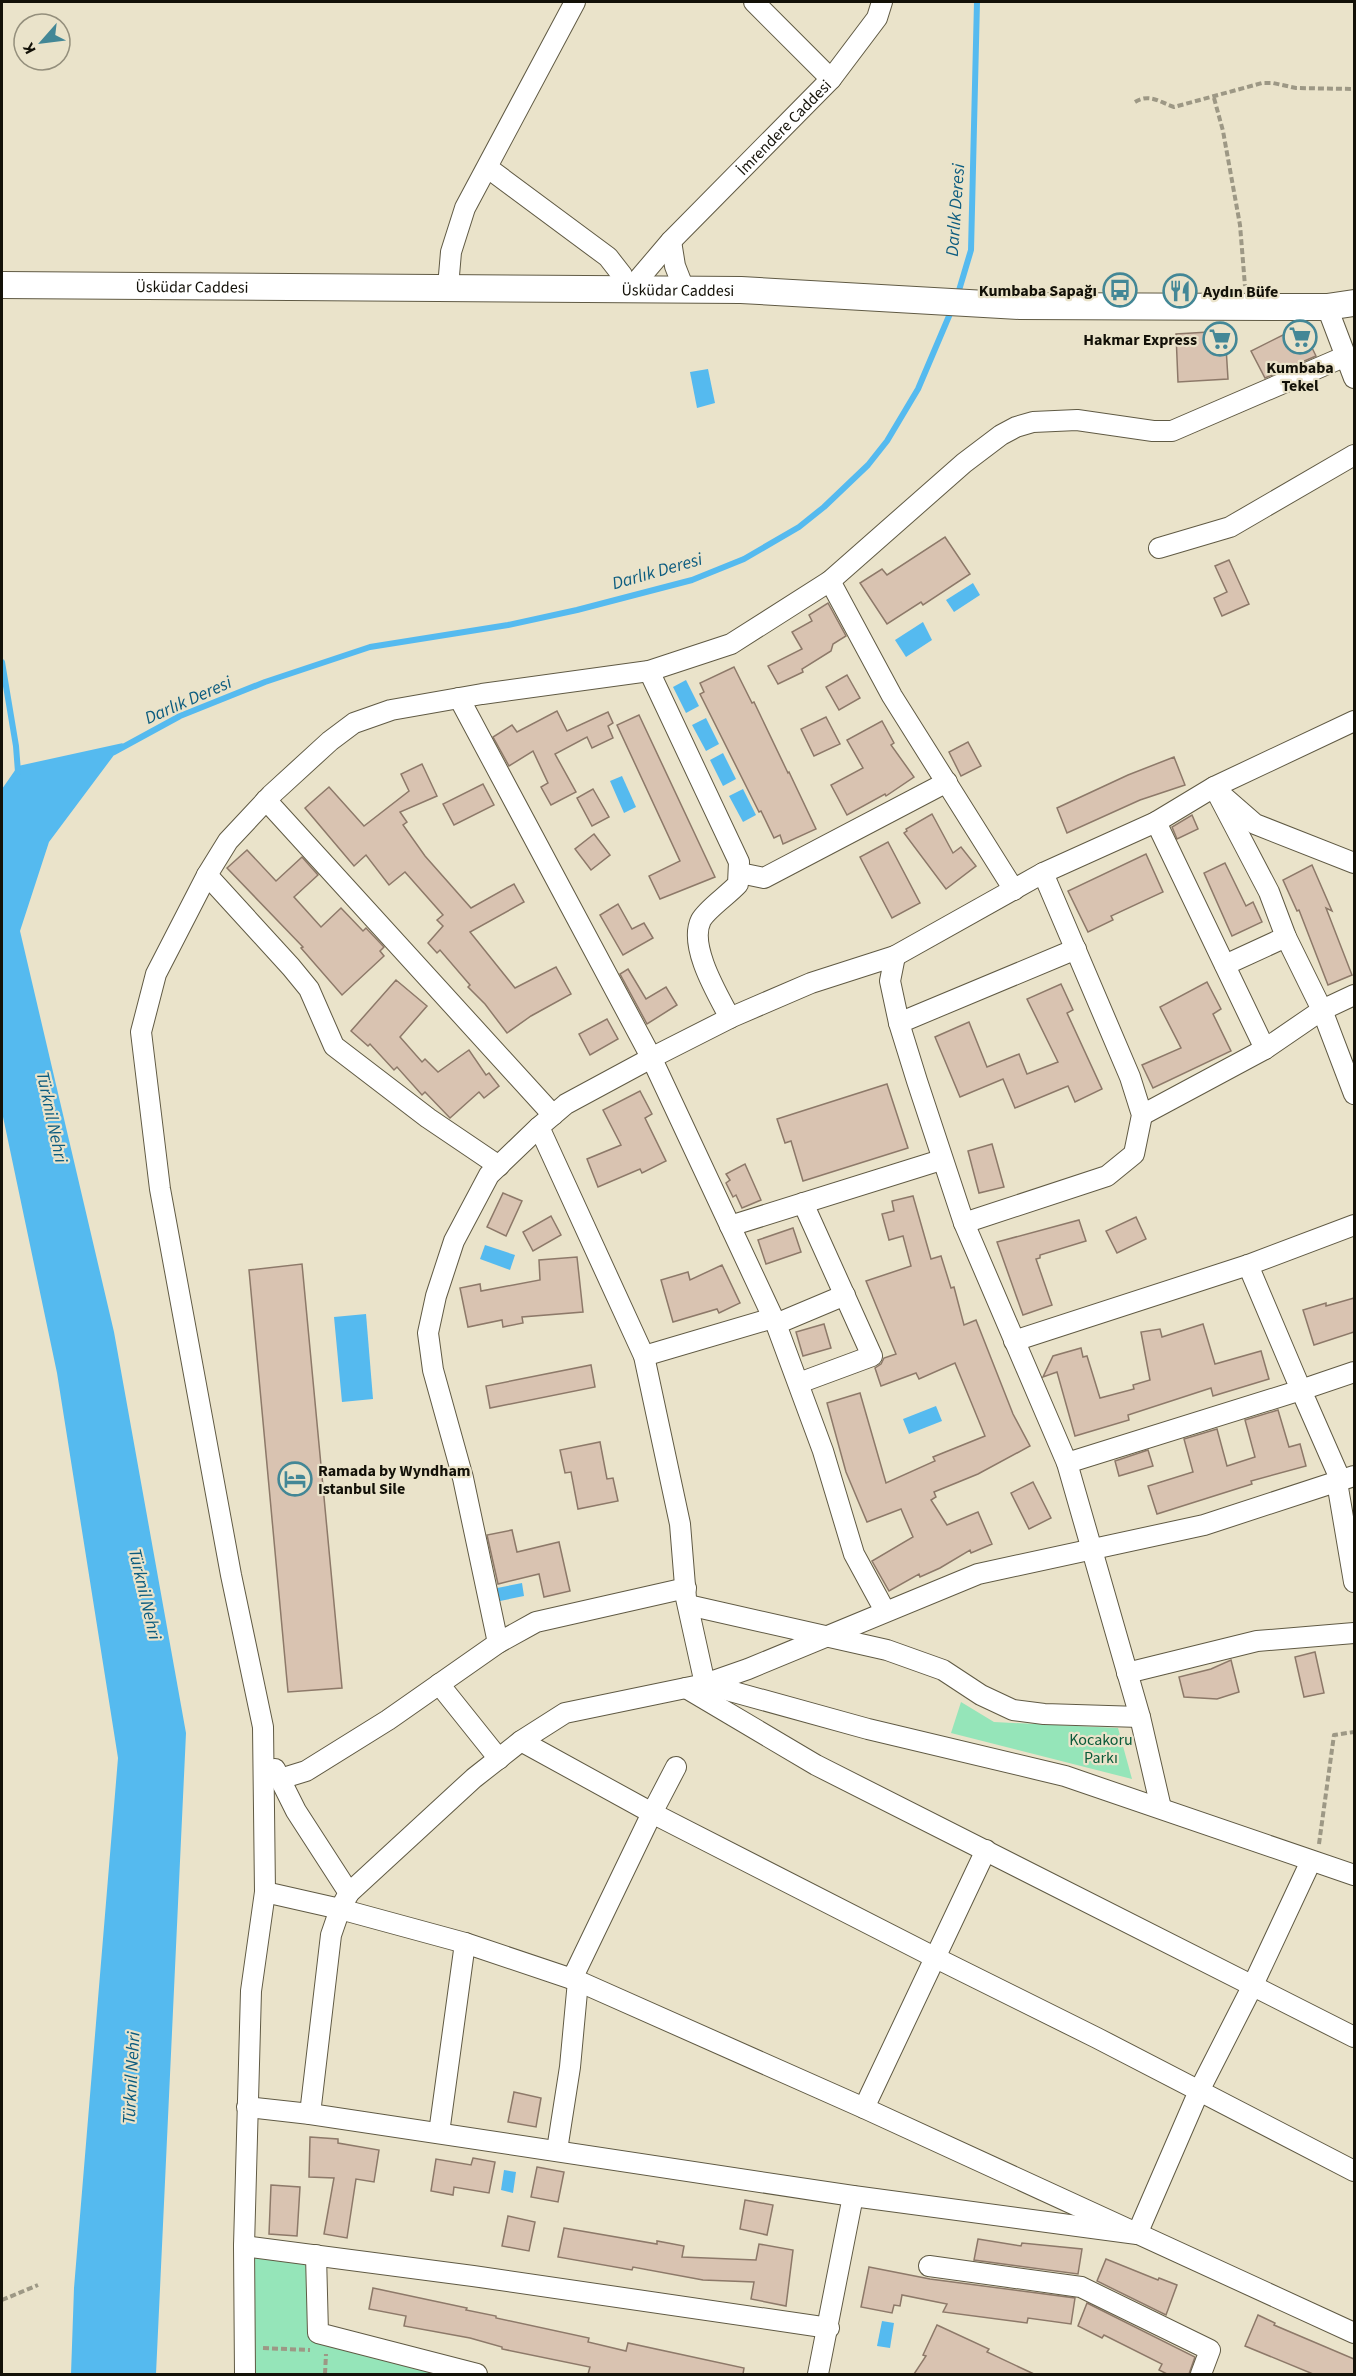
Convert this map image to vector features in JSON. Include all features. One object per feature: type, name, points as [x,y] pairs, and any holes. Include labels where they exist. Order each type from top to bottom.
[{"type":"main road","name":"Üsküdar Caddesi","points":[[2,285],[741,290],[1020,306],[1327,307],[1354,303]]},
{"type":"street","points":[[448,287],[451,252],[459,222],[575,2]]},
{"type":"street","points":[[754,2],[831,78]]},
{"type":"street","name":"İmrendere Caddesi","points":[[629,288],[671,241],[831,78],[877,18],[882,2]]},
{"type":"street","points":[[488,168],[608,257],[629,288]]},
{"type":"street","points":[[671,241],[675,266],[684,289]]},
{"type":"street","points":[[1327,307],[1354,378]]},
{"type":"street","points":[[245,2374],[244,2246],[251,1991],[265,1892],[263,1727],[231,1575],[160,1189],[141,1032],[156,974],[207,875],[228,841],[266,800],[330,741],[354,723],[391,710],[459,698],[649,671],[730,644],[830,581],[964,463],[1001,435],[1016,427],[1033,422],[1077,420],[1153,431],[1172,431],[1346,357]]},
{"type":"street","points":[[1159,548],[1230,527],[1354,455]]},
{"type":"street","points":[[830,581],[892,696],[1014,890]]},
{"type":"street","points":[[649,671],[739,862],[738,884],[700,921],[698,938],[703,964],[730,1018]]},
{"type":"street","points":[[459,698],[651,1058],[774,1321],[823,1451],[854,1554],[876,1615],[869,1647]]},
{"type":"street","points":[[498,1643],[463,1478],[433,1370],[428,1333],[436,1296],[454,1241],[489,1175],[566,1104],[651,1058],[730,1018],[812,983],[895,956],[1043,873],[1156,822],[1214,787],[1354,721]]},
{"type":"street","points":[[740,873],[764,878],[947,782]]},
{"type":"street","points":[[1214,787],[1255,824],[1354,863]]},
{"type":"street","points":[[1214,787],[1269,892],[1286,937],[1322,1010],[1354,1094]]},
{"type":"street","points":[[266,800],[546,1121],[644,1356],[680,1524],[696,1686]]},
{"type":"street","points":[[1156,822],[1265,1049]]},
{"type":"street","points":[[964,1223],[1107,1176],[1134,1154],[1142,1115],[1130,1077],[1043,873]]},
{"type":"street","points":[[207,875],[309,989],[334,1046],[428,1118],[499,1166]]},
{"type":"street","points":[[1225,965],[1286,937]]},
{"type":"street","points":[[899,1023],[1076,949]]},
{"type":"street","points":[[895,956],[890,981],[899,1023],[941,1160],[964,1223],[1067,1463],[1140,1717],[1161,1808]]},
{"type":"street","points":[[1142,1115],[1265,1049],[1322,1010],[1354,995]]},
{"type":"street","points":[[730,1226],[941,1160]]},
{"type":"street","points":[[799,1383],[872,1356],[802,1203]]},
{"type":"street","points":[[1014,1341],[1248,1265],[1354,1225]]},
{"type":"street","points":[[1248,1265],[1301,1390],[1344,1479],[1354,1582]]},
{"type":"street","points":[[644,1356],[774,1321],[844,1295]]},
{"type":"street","points":[[1067,1463],[1354,1372]]},
{"type":"street","points":[[310,2114],[331,1935],[344,1901],[474,1778],[521,1741],[565,1713],[696,1686],[748,1669],[978,1574],[1204,1525],[1344,1479]]},
{"type":"street","points":[[280,1779],[306,1771],[388,1720],[498,1643],[536,1622],[687,1597],[824,1638],[887,1650],[943,1670],[981,1695],[1013,1710],[1044,1714],[1140,1717]]},
{"type":"street","points":[[1127,1673],[1257,1641],[1354,1633]]},
{"type":"street","points":[[439,1684],[499,1759]]},
{"type":"street","points":[[696,1686],[1065,1776],[1354,1875]]},
{"type":"street","points":[[696,1686],[816,1765],[1354,2037]]},
{"type":"street","points":[[521,1741],[652,1813],[1354,2171]]},
{"type":"street","points":[[263,1746],[344,1901]]},
{"type":"street","points":[[557,2150],[570,2067],[575,1980],[652,1813],[676,1767]]},
{"type":"street","points":[[864,2108],[986,1850]]},
{"type":"street","points":[[1137,2234],[1199,2091],[1314,1862]]},
{"type":"street","points":[[265,1892],[344,1901],[575,1980],[864,2108],[1354,2332]]},
{"type":"street","points":[[439,2133],[465,1943]]},
{"type":"street","points":[[247,2107],[557,2150],[853,2196],[1137,2234]]},
{"type":"street","points":[[818,2374],[829,2328],[853,2196]]},
{"type":"street","points":[[244,2246],[829,2328]]},
{"type":"street","points":[[316,2255],[318,2333],[406,2355],[434,2369],[477,2374]]},
{"type":"street","points":[[929,2266],[1081,2287],[1210,2349],[1201,2374]]},
{"type":"path","points":[[1135,102],[1142,98],[1153,97],[1174,107],[1273,82],[1296,88],[1354,88]]},
{"type":"path","points":[[1214,98],[1223,130],[1240,225],[1246,307]]},
{"type":"path","points":[[1314,1862],[1334,1735],[1354,1732]]},
{"type":"path","points":[[2,2300],[38,2285]]},
{"type":"path","points":[[245,2348],[314,2350]]},
{"type":"green space","name":"Kocakoru Parkı","points":[[961,1702],[994,1722],[1118,1728],[1132,1779],[951,1733]]},
{"type":"green space","points":[[244,2246],[316,2255],[318,2333],[434,2364],[434,2374],[245,2374]]},
{"type":"water","points":[[708,369],[715,403],[697,408],[690,372]]},
{"type":"water","points":[[973,583],[980,595],[954,612],[946,600]]},
{"type":"water","points":[[923,622],[932,640],[906,657],[895,640]]},
{"type":"water","points":[[686,680],[699,706],[686,713],[673,687]]},
{"type":"water","points":[[706,718],[719,744],[706,751],[692,725]]},
{"type":"water","name":"Türknil Nehri","points":[[123,743],[49,842],[20,931],[114,1332],[186,1733],[156,2374],[71,2374],[74,2288],[118,1758],[57,1373],[2,1112],[2,789],[18,766]]},
{"type":"water","points":[[723,753],[736,779],[723,786],[710,760]]},
{"type":"water","points":[[622,776],[636,807],[624,813],[610,781]]},
{"type":"water","points":[[743,789],[756,815],[743,822],[729,796]]},
{"type":"water","points":[[485,1245],[515,1255],[510,1270],[480,1259]]},
{"type":"water","points":[[366,1314],[373,1399],[342,1402],[334,1317]]},
{"type":"water","points":[[936,1406],[942,1421],[909,1434],[903,1419]]},
{"type":"water","points":[[522,1583],[524,1596],[500,1601],[497,1588]]},
{"type":"water","points":[[504,2170],[516,2172],[513,2193],[501,2190]]},
{"type":"water","points":[[882,2321],[894,2323],[890,2348],[877,2346]]},
{"type":"building","points":[[1303,329],[1316,356],[1265,378],[1251,351],[1287,333],[1289,336]]},
{"type":"building","points":[[1225,331],[1228,379],[1178,382],[1176,334]]},
{"type":"building","points":[[945,537],[970,574],[923,605],[921,602],[887,624],[860,583],[882,569],[887,575]]},
{"type":"building","points":[[1229,560],[1249,604],[1222,616],[1214,598],[1227,592],[1215,566]]},
{"type":"building","points":[[828,603],[846,636],[833,644],[831,651],[802,669],[803,672],[778,684],[768,666],[802,649],[792,632],[812,621],[809,615]]},
{"type":"building","points":[[734,667],[752,703],[754,702],[816,829],[783,844],[780,835],[774,838],[761,811],[759,812],[700,694],[704,692],[700,683]]},
{"type":"building","points":[[847,675],[860,698],[839,710],[826,687]]},
{"type":"building","points":[[557,711],[567,731],[608,712],[613,723],[608,726],[613,738],[592,748],[587,737],[555,754],[576,792],[551,805],[541,787],[548,783],[533,751],[509,766],[493,737],[512,725],[517,732]]},
{"type":"building","points":[[639,715],[715,877],[660,899],[649,876],[680,861],[617,725]]},
{"type":"building","points":[[826,717],[840,744],[814,756],[801,729]]},
{"type":"building","points":[[882,721],[894,743],[891,745],[914,777],[886,796],[885,794],[847,815],[831,785],[863,768],[847,740]]},
{"type":"building","points":[[968,742],[981,766],[961,776],[949,752]]},
{"type":"building","points":[[1174,757],[1185,785],[1140,800],[1067,833],[1057,808],[1128,775]]},
{"type":"building","points":[[422,764],[437,796],[400,812],[407,822],[403,825],[425,856],[471,908],[514,884],[524,902],[470,932],[515,988],[556,967],[571,994],[531,1016],[507,1033],[440,950],[437,953],[428,943],[443,926],[437,920],[443,915],[405,872],[389,885],[366,855],[354,866],[305,808],[329,787],[364,826],[409,791],[401,774]]},
{"type":"building","points":[[483,784],[494,805],[454,825],[443,804]]},
{"type":"building","points":[[593,789],[609,817],[592,826],[577,798]]},
{"type":"building","points":[[932,814],[953,853],[961,847],[976,866],[946,889],[904,833],[906,829]]},
{"type":"building","points":[[1192,815],[1198,829],[1177,839],[1172,827]]},
{"type":"building","points":[[594,834],[610,855],[591,870],[575,849]]},
{"type":"building","points":[[888,842],[920,903],[892,918],[860,857]]},
{"type":"building","points":[[247,850],[276,881],[302,857],[318,875],[294,897],[321,927],[341,908],[363,931],[366,928],[384,947],[380,951],[384,956],[342,995],[301,948],[303,947],[227,868]]},
{"type":"building","points":[[1146,854],[1163,892],[1111,916],[1113,920],[1088,932],[1068,891]]},
{"type":"building","points":[[1225,863],[1246,906],[1253,902],[1262,922],[1232,936],[1204,873]]},
{"type":"building","points":[[1312,865],[1332,911],[1326,908],[1352,975],[1328,985],[1299,910],[1297,911],[1283,880]]},
{"type":"building","points":[[618,904],[632,929],[644,923],[653,938],[623,955],[600,915]]},
{"type":"building","points":[[628,969],[646,999],[666,987],[677,1005],[647,1024],[620,974]]},
{"type":"building","points":[[396,980],[427,1006],[400,1037],[422,1062],[425,1059],[438,1072],[469,1050],[486,1075],[489,1073],[499,1086],[484,1098],[479,1092],[450,1118],[425,1092],[422,1095],[397,1067],[394,1070],[370,1044],[368,1046],[351,1031]]},
{"type":"building","points":[[1207,982],[1221,1009],[1213,1014],[1231,1051],[1153,1088],[1142,1065],[1181,1048],[1160,1007]]},
{"type":"building","points":[[1061,984],[1073,1010],[1067,1013],[1102,1089],[1075,1102],[1068,1086],[1015,1108],[1003,1079],[960,1097],[935,1037],[969,1022],[987,1067],[1019,1054],[1027,1074],[1058,1062],[1027,999]]},
{"type":"building","points":[[607,1019],[618,1039],[590,1055],[579,1034]]},
{"type":"building","points":[[887,1084],[908,1148],[803,1181],[791,1141],[785,1143],[777,1119]]},
{"type":"building","points":[[640,1091],[652,1114],[645,1118],[666,1161],[642,1173],[640,1169],[598,1187],[587,1159],[621,1145],[603,1110]]},
{"type":"building","points":[[992,1144],[1004,1187],[979,1193],[968,1151]]},
{"type":"building","points":[[745,1164],[761,1200],[742,1208],[736,1195],[733,1197],[726,1183],[730,1180],[726,1174]]},
{"type":"building","points":[[503,1193],[522,1201],[506,1236],[487,1227]]},
{"type":"building","points":[[913,1196],[931,1259],[941,1256],[951,1288],[954,1287],[964,1325],[976,1320],[1013,1414],[1030,1446],[978,1474],[934,1492],[936,1497],[931,1500],[947,1525],[978,1512],[992,1544],[971,1553],[970,1550],[940,1568],[920,1577],[919,1574],[889,1591],[872,1561],[913,1537],[901,1509],[867,1522],[846,1472],[827,1403],[860,1393],[886,1483],[935,1461],[933,1457],[985,1436],[955,1363],[919,1379],[916,1373],[881,1386],[875,1368],[884,1358],[896,1354],[866,1281],[911,1266],[903,1236],[889,1240],[882,1214],[894,1211],[892,1201]]},
{"type":"building","points":[[551,1216],[561,1235],[533,1251],[523,1232]]},
{"type":"building","points":[[1136,1217],[1146,1239],[1117,1253],[1106,1231]]},
{"type":"building","points":[[1079,1220],[1086,1241],[1040,1255],[1040,1258],[1036,1259],[1052,1305],[1023,1315],[997,1242]]},
{"type":"building","points":[[793,1228],[801,1252],[766,1264],[758,1240]]},
{"type":"building","points":[[577,1257],[583,1312],[522,1317],[523,1323],[503,1327],[502,1320],[468,1327],[460,1288],[480,1284],[481,1291],[540,1280],[539,1260]]},
{"type":"building","name":"Ramada by Wyndham Istanbul Sile","points":[[302,1264],[342,1688],[288,1692],[249,1270]]},
{"type":"building","points":[[722,1265],[740,1303],[719,1313],[717,1309],[673,1322],[661,1280],[688,1272],[690,1280]]},
{"type":"building","points":[[1354,1298],[1354,1332],[1314,1345],[1303,1310]]},
{"type":"building","points":[[824,1324],[831,1348],[803,1356],[796,1332]]},
{"type":"building","points":[[1203,1324],[1215,1364],[1261,1351],[1269,1379],[1213,1396],[1211,1388],[1128,1415],[1129,1420],[1075,1436],[1057,1372],[1043,1377],[1053,1356],[1081,1348],[1083,1357],[1087,1356],[1100,1398],[1134,1389],[1133,1385],[1150,1380],[1141,1332],[1160,1329],[1162,1337]]},
{"type":"building","points":[[591,1365],[595,1387],[490,1408],[486,1386]]},
{"type":"building","points":[[1278,1410],[1289,1447],[1300,1444],[1306,1466],[1251,1481],[1252,1484],[1157,1514],[1148,1486],[1193,1472],[1184,1439],[1217,1429],[1227,1466],[1255,1457],[1245,1420]]},
{"type":"building","points":[[600,1442],[607,1479],[613,1478],[618,1501],[578,1509],[571,1472],[565,1473],[560,1450]]},
{"type":"building","points":[[1148,1450],[1153,1466],[1119,1476],[1115,1461]]},
{"type":"building","points":[[1033,1482],[1051,1518],[1029,1529],[1011,1493]]},
{"type":"building","points":[[512,1530],[517,1552],[559,1542],[570,1591],[544,1597],[539,1574],[498,1584],[487,1535]]},
{"type":"building","points":[[1315,1652],[1324,1693],[1304,1697],[1295,1657]]},
{"type":"building","points":[[1231,1660],[1239,1692],[1217,1699],[1184,1697],[1179,1677],[1211,1669]]},
{"type":"building","points":[[514,2092],[541,2098],[536,2127],[508,2122]]},
{"type":"building","points":[[310,2137],[338,2139],[338,2143],[379,2150],[374,2182],[356,2179],[347,2238],[324,2234],[334,2178],[309,2177]]},
{"type":"building","points":[[473,2158],[495,2162],[489,2193],[454,2187],[453,2195],[431,2191],[436,2159],[471,2165]]},
{"type":"building","points":[[537,2167],[564,2172],[558,2202],[531,2197]]},
{"type":"building","points":[[271,2185],[300,2187],[297,2236],[269,2234]]},
{"type":"building","points":[[745,2200],[773,2205],[767,2235],[740,2229]]},
{"type":"building","points":[[508,2216],[535,2222],[529,2251],[502,2246]]},
{"type":"building","points":[[564,2228],[657,2244],[657,2241],[684,2246],[682,2257],[756,2260],[759,2244],[793,2250],[786,2306],[751,2299],[754,2282],[703,2280],[633,2267],[632,2270],[558,2257]]},
{"type":"building","points":[[978,2239],[1021,2246],[1022,2243],[1082,2249],[1078,2274],[974,2260]]},
{"type":"building","points":[[1106,2259],[1158,2280],[1159,2278],[1177,2285],[1166,2315],[1097,2281]]},
{"type":"building","points":[[869,2267],[930,2279],[1075,2298],[1071,2324],[1028,2318],[1027,2323],[943,2312],[947,2304],[902,2295],[900,2306],[894,2305],[892,2313],[861,2307]]},
{"type":"building","points":[[373,2288],[589,2338],[588,2342],[626,2351],[628,2343],[744,2368],[743,2374],[588,2374],[590,2367],[502,2349],[502,2347],[470,2338],[404,2326],[406,2316],[369,2309]]},
{"type":"building","points":[[1087,2303],[1195,2357],[1189,2374],[1167,2374],[1159,2370],[1162,2364],[1104,2335],[1102,2338],[1078,2326]]},
{"type":"building","points":[[1258,2315],[1275,2323],[1274,2325],[1354,2359],[1354,2374],[1313,2374],[1245,2346]]},
{"type":"building","points":[[937,2325],[989,2349],[987,2352],[1034,2374],[914,2374],[926,2356],[923,2355]]},
{"type":"waterway","name":"Darlık Deresi","points":[[957,297],[971,250],[977,2]]},
{"type":"waterway","name":"Darlık Deresi","points":[[114,752],[180,716],[265,682],[370,647],[508,625],[577,610],[692,580],[744,559],[799,527],[824,507],[868,465],[887,441],[918,389],[952,309]]},
{"type":"waterway","points":[[2,662],[18,772]]},
{"type":"place","name":"Kumbaba Sapağı","points":[[1120,290]]},
{"type":"place","name":"Aydın Büfe","points":[[1180,291]]},
{"type":"place","name":"Kumbaba Tekel","points":[[1300,337]]},
{"type":"place","name":"Hakmar Express","points":[[1220,339]]},
{"type":"place","name":"Ramada by Wyndham Istanbul Sile","points":[[295,1479]]}]
